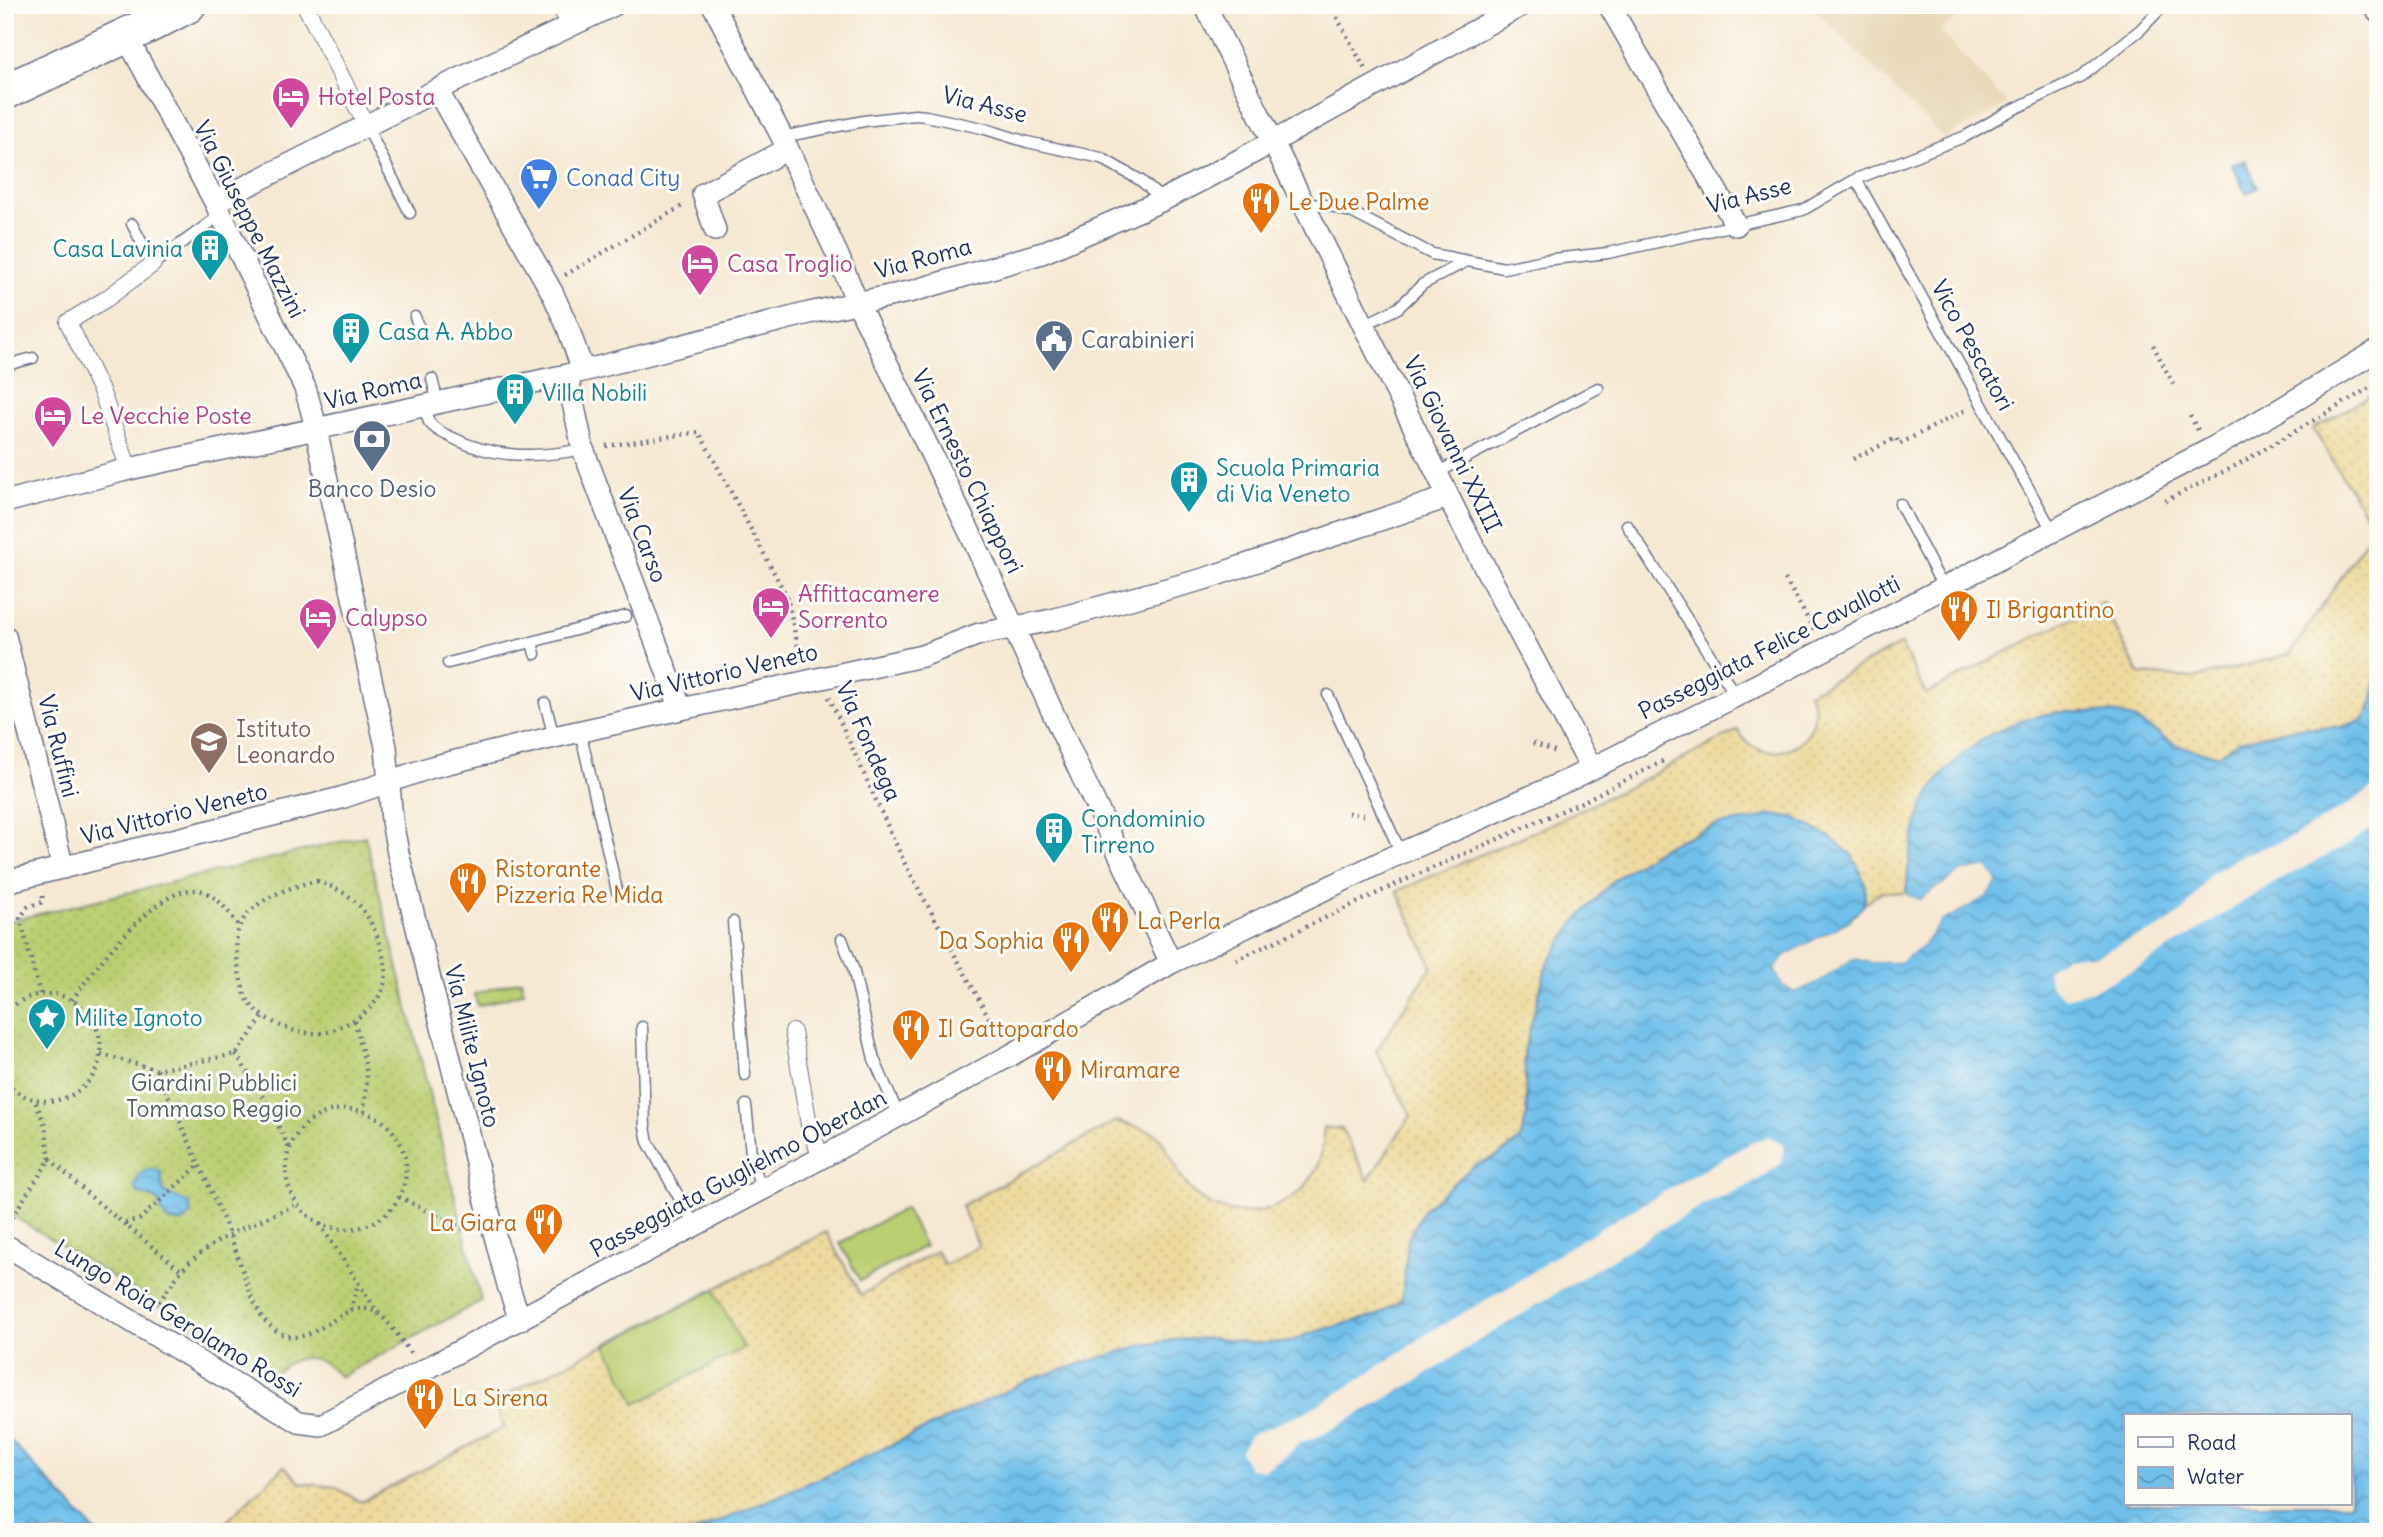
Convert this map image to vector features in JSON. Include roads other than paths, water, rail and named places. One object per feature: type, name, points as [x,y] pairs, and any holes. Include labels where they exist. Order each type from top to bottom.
[{"type":"main road","points":[[5,92],[188,5]]},
{"type":"street","points":[[559,5],[570,25]]},
{"type":"street","points":[[218,208],[438,90],[614,5]]},
{"type":"street","name":"Via Ernesto Chiappori","points":[[713,5],[785,143],[857,302],[975,543],[1171,963]]},
{"type":"street","name":"Via Giovanni XXIII","points":[[1205,5],[1448,497],[1591,768]]},
{"type":"street","name":"Via Roma","points":[[5,502],[129,469],[575,373],[857,302],[913,291],[1042,253],[1163,200],[1522,5]]},
{"type":"street","points":[[1609,5],[1737,225]]},
{"type":"street","points":[[2373,5],[2378,12]]},
{"type":"street","points":[[307,9],[367,127]]},
{"type":"street","name":"Via Giuseppe Mazzini","points":[[126,36],[218,208],[305,388],[386,747],[389,782]]},
{"type":"street","name":"Via Carso","points":[[438,90],[548,285],[568,328],[583,449],[681,709]]},
{"type":"street","name":"Via Asse","points":[[715,230],[703,194],[785,143]]},
{"type":"street","points":[[129,469],[102,393],[68,322],[106,299],[153,264]]},
{"type":"street","name":"Passeggiata Felice Cavallotti","points":[[1171,963],[1401,853],[1540,794],[1736,696],[2053,532],[2274,413],[2378,350]]},
{"type":"street","name":"Via Vittorio Veneto","points":[[5,882],[341,798],[432,767],[580,731],[922,656],[979,634],[1052,620],[1203,579],[1448,497]]},
{"type":"street","name":"Via Ruffini","points":[[5,636],[63,868]]},
{"type":"street","name":"Via Milite Ignoto","points":[[389,782],[398,853],[492,1225],[520,1320]]},
{"type":"street","name":"Passeggiata Guglielmo Oberdan","points":[[326,1423],[899,1116],[1171,963]]},
{"type":"street","points":[[793,1032],[809,1125],[821,1158]]},
{"type":"street","name":"Lungo Roia Gerolamo Rossi","points":[[5,1245],[299,1423],[313,1426],[326,1423]]},
{"type":"lane","name":"Via Asse","points":[[1304,204],[1328,205],[1353,213],[1432,254],[1504,268],[1544,260],[1608,253],[1803,211],[1856,178],[1966,136],[2008,112],[2081,78],[2140,30],[2164,5]]},
{"type":"lane","name":"Via Asse","points":[[785,143],[857,122],[926,116],[1101,158],[1140,180],[1163,200]]},
{"type":"lane","points":[[367,127],[410,213]]},
{"type":"lane","name":"Vico Pescatori","points":[[1856,178],[2053,532]]},
{"type":"lane","points":[[132,224],[153,264],[218,208]]},
{"type":"lane","points":[[1364,325],[1398,308],[1423,284],[1465,262]]},
{"type":"lane","points":[[415,317],[419,330]]},
{"type":"lane","points":[[14,363],[33,358]]},
{"type":"lane","points":[[432,379],[429,422],[442,433],[496,454],[531,456],[583,449]]},
{"type":"lane","points":[[1437,473],[1598,388]]},
{"type":"lane","points":[[1899,504],[1943,587]]},
{"type":"lane","points":[[1627,525],[1736,696]]},
{"type":"lane","points":[[449,663],[533,648],[626,616]]},
{"type":"lane","points":[[1328,695],[1401,853]]},
{"type":"lane","points":[[545,703],[554,737]]},
{"type":"lane","points":[[580,731],[617,891]]},
{"type":"lane","points":[[733,922],[745,1074]]},
{"type":"lane","points":[[842,939],[853,968],[874,1059],[899,1116]]},
{"type":"lane","points":[[642,1027],[645,1127],[648,1142],[695,1226]]},
{"type":"lane","points":[[746,1105],[751,1153],[761,1190]]},
{"type":"water","points":[[2245,160],[2258,188],[2246,193],[2232,165]]},
{"type":"water","points":[[2378,649],[2378,1532],[695,1532],[829,1474],[1032,1379],[1139,1346],[1173,1340],[1212,1338],[1252,1343],[1287,1343],[1311,1333],[1378,1315],[1402,1300],[1408,1239],[1424,1209],[1475,1165],[1496,1157],[1520,1140],[1527,1115],[1524,1051],[1547,964],[1575,922],[1614,880],[1661,848],[1715,825],[1771,815],[1793,817],[1830,837],[1852,855],[1865,883],[1864,905],[1850,921],[1785,956],[1775,970],[1782,984],[1795,992],[1821,980],[1853,958],[1871,962],[1900,962],[1922,946],[1941,921],[1987,896],[1997,881],[1986,867],[1961,872],[1920,900],[1906,894],[1916,827],[1931,791],[1954,762],[1999,730],[2052,713],[2111,713],[2132,718],[2180,746],[2218,755],[2239,741],[2296,728],[2341,727],[2364,720],[2373,702]]},
{"type":"water","points":[[154,1168],[161,1172],[165,1193],[189,1203],[190,1215],[181,1223],[166,1220],[158,1202],[138,1193],[134,1186],[141,1173]]},
{"type":"water","points":[[5,1435],[96,1532],[5,1532]]},
{"type":"place","name":"Hotel Posta","points":[[291,130]]},
{"type":"place","name":"Conad City","points":[[539,211]]},
{"type":"place","name":"Le Due Palme","points":[[1261,235]]},
{"type":"place","name":"Casa Lavinia","points":[[210,282]]},
{"type":"place","name":"Casa Troglio","points":[[700,297]]},
{"type":"place","name":"Casa A. Abbo","points":[[351,365]]},
{"type":"place","name":"Carabinieri","points":[[1054,373]]},
{"type":"place","name":"Villa Nobili","points":[[515,426]]},
{"type":"place","name":"Le Vecchie Poste","points":[[53,449]]},
{"type":"place","name":"Banco Desio","points":[[372,473]]},
{"type":"place","name":"Scuola Primaria di Via Veneto","points":[[1189,514]]},
{"type":"place","name":"Affittacamere Sorrento","points":[[771,640]]},
{"type":"place","name":"Il Brigantino","points":[[1959,643]]},
{"type":"place","name":"Calypso","points":[[318,651]]},
{"type":"place","name":"Istituto Leonardo","points":[[209,775]]},
{"type":"place","name":"Condominio Tirreno","points":[[1054,865]]},
{"type":"place","name":"Ristorante Pizzeria Re Mida","points":[[468,915]]},
{"type":"place","name":"La Perla","points":[[1110,954]]},
{"type":"place","name":"Da Sophia","points":[[1071,974]]},
{"type":"place","name":"Milite Ignoto","points":[[47,1051]]},
{"type":"place","name":"Il Gattopardo","points":[[911,1062]]},
{"type":"place","name":"Miramare","points":[[1053,1103]]},
{"type":"place","name":"La Giara","points":[[544,1256]]},
{"type":"place","name":"La Sirena","points":[[425,1431]]},
{"type":"park label","name":"Giardini Pubblici Tommaso Reggio","points":[[214,1095]]}]
